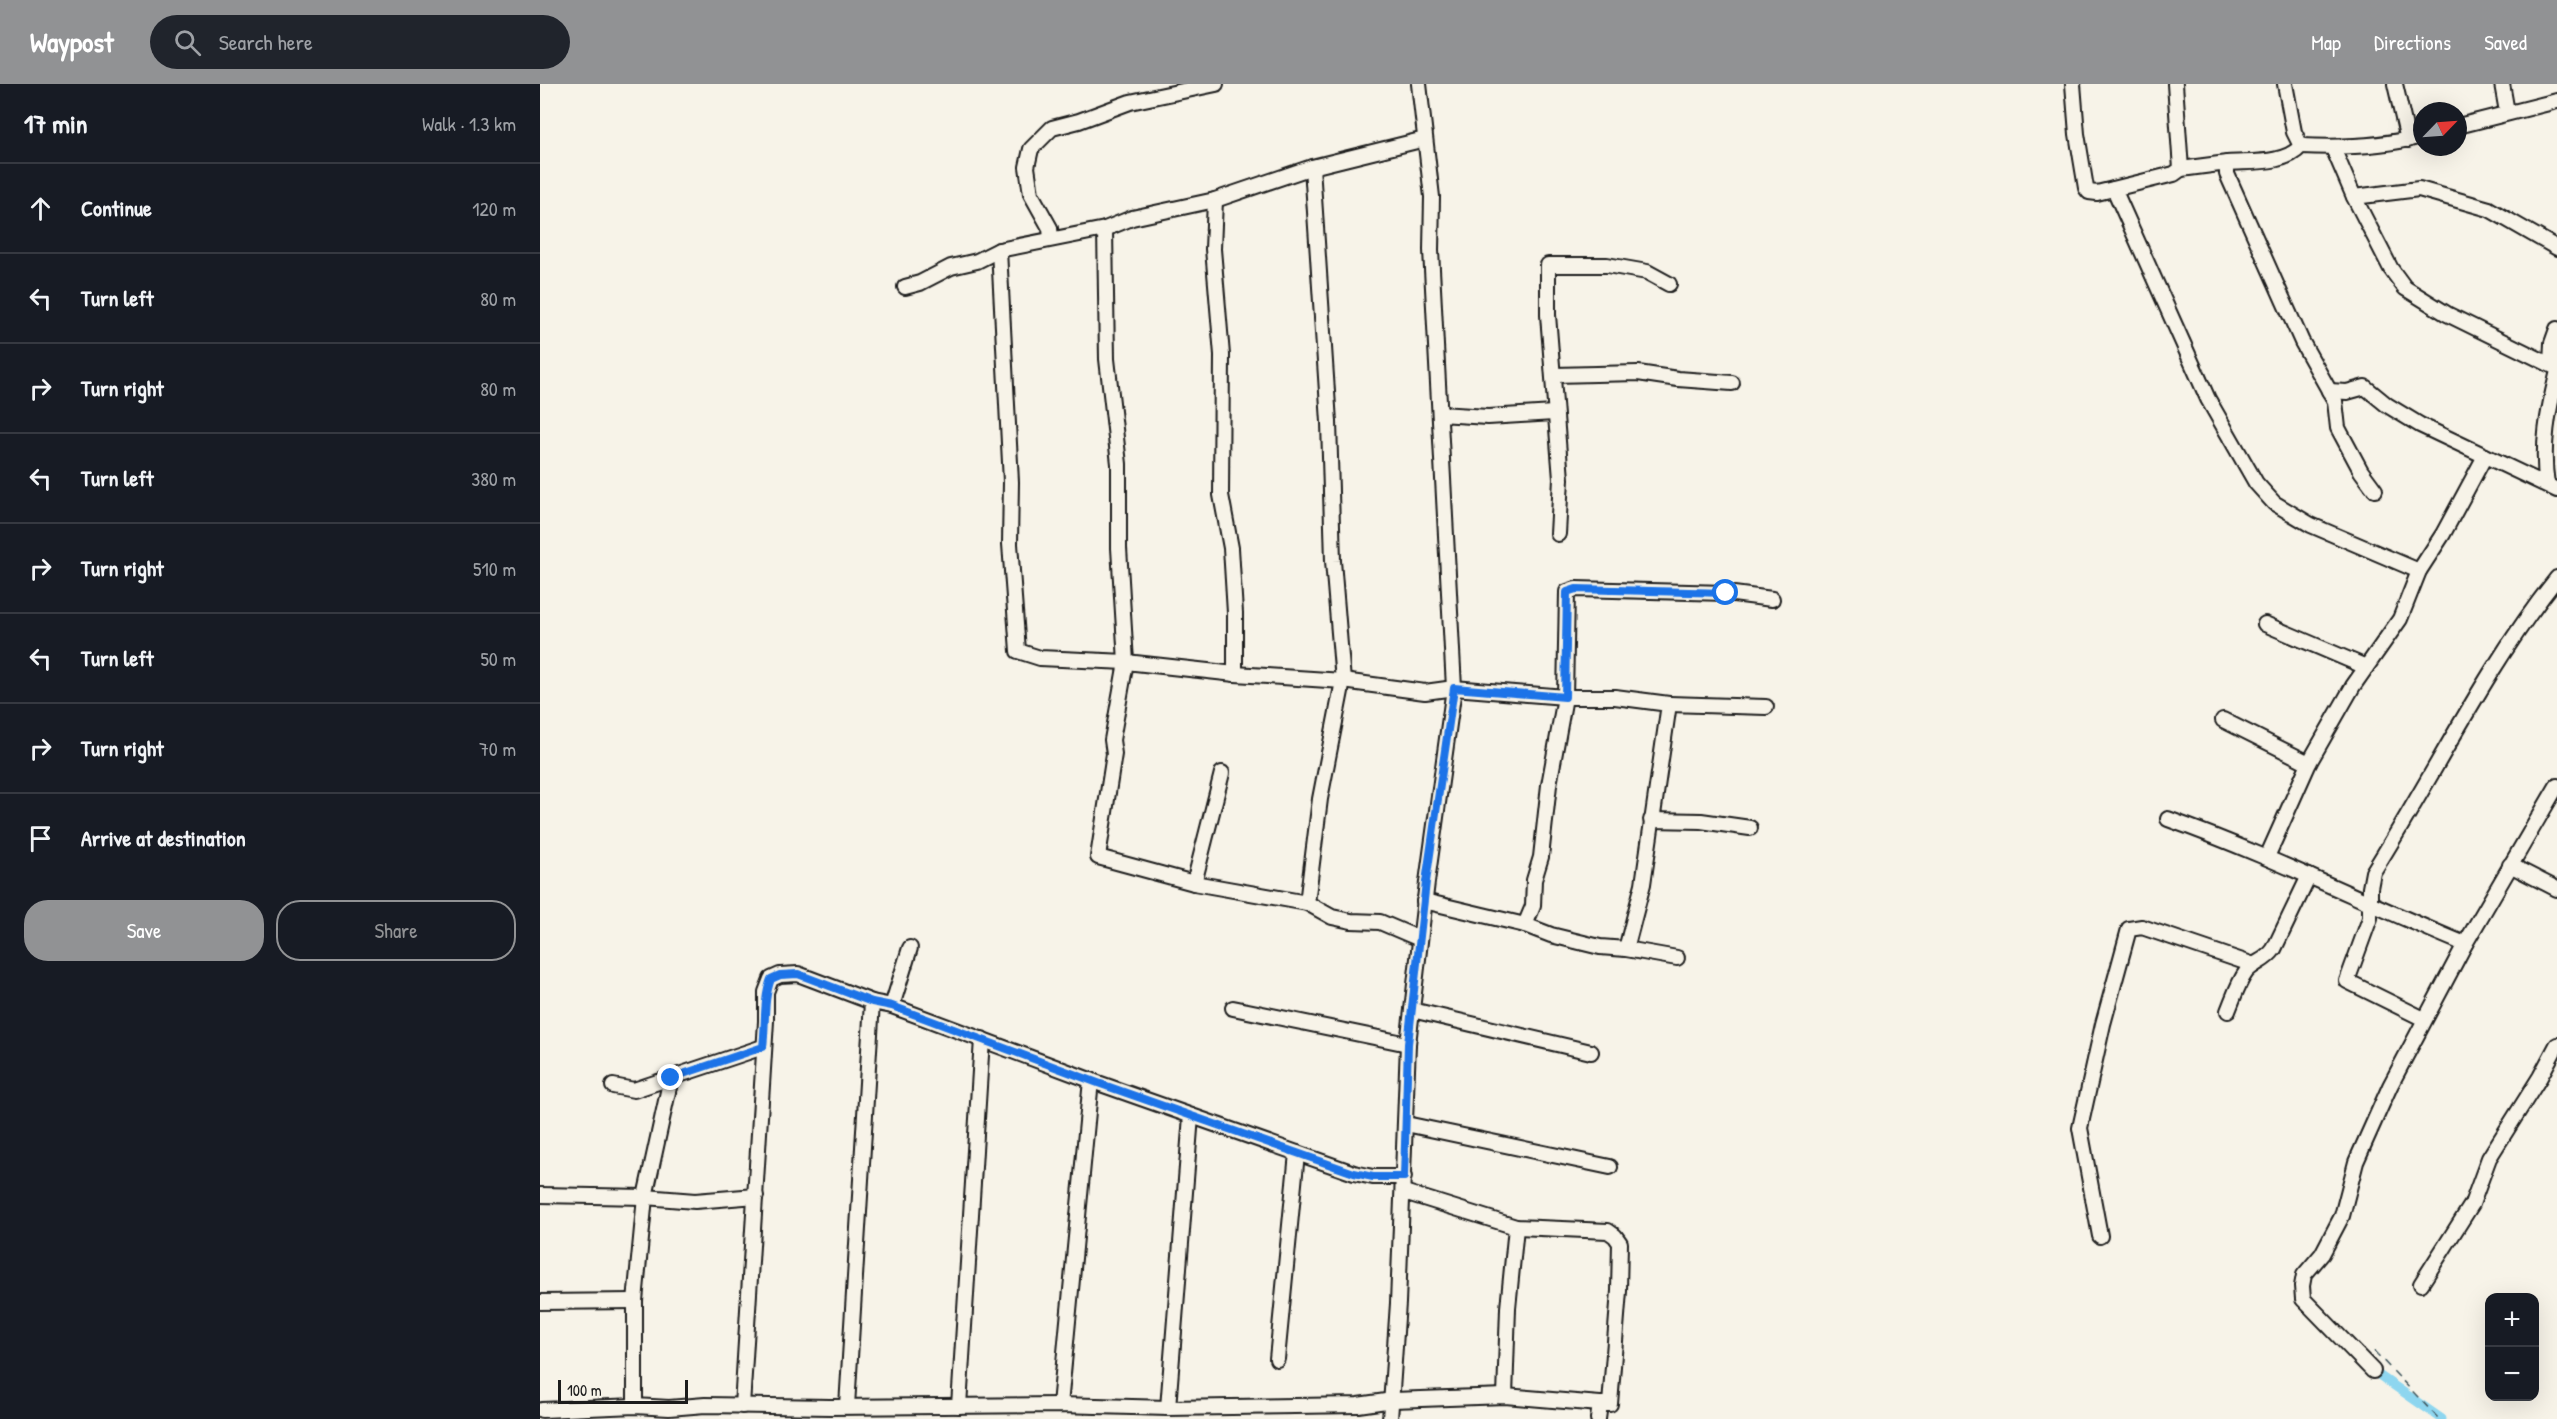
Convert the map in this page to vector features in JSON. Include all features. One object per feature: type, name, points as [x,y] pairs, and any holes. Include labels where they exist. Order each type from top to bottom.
[{"type":"street","points":[[1051,239],[1050,228],[1031,194],[1027,167],[1031,149],[1052,128],[1079,121],[1130,102],[1216,84]]},
{"type":"street","points":[[1390,1419],[1393,1400],[1404,1192],[1408,1044],[1424,901],[1454,688],[1431,250],[1432,196],[1419,84]]},
{"type":"street","points":[[2073,84],[2078,134],[2086,188],[2089,192],[2097,193],[2114,189],[2174,174],[2181,169],[2279,159],[2295,153],[2301,146]]},
{"type":"street","points":[[2175,84],[2181,169]]},
{"type":"street","points":[[2284,84],[2294,132],[2301,146]]},
{"type":"street","points":[[2395,84],[2408,140]]},
{"type":"street","points":[[2502,84],[2507,112]]},
{"type":"street","points":[[2467,123],[2557,101]]},
{"type":"street","points":[[904,287],[920,283],[951,267],[977,261],[999,250],[1105,229],[1132,218],[1215,200],[1312,167],[1425,139]]},
{"type":"street","points":[[2301,146],[2333,148],[2413,139]]},
{"type":"street","points":[[2333,148],[2354,197],[2391,269],[2405,288],[2447,314],[2555,369]]},
{"type":"street","points":[[2228,163],[2227,174],[2302,342],[2335,401],[2338,428],[2361,471],[2375,490]]},
{"type":"street","points":[[1307,903],[1320,799],[1343,681],[1333,561],[1329,422],[1312,167]]},
{"type":"street","points":[[2114,189],[2208,399],[2256,483],[2274,503],[2311,525],[2419,572]]},
{"type":"street","points":[[2354,197],[2419,189],[2489,209],[2557,249]]},
{"type":"street","points":[[1215,200],[1213,249],[1222,355],[1221,495],[1231,548],[1236,614],[1235,674]]},
{"type":"street","points":[[1105,229],[1107,359],[1119,464],[1119,548],[1126,662],[1112,740],[1114,754],[1098,857],[1194,884],[1307,903],[1332,917],[1351,921],[1380,922],[1420,939]]},
{"type":"street","points":[[999,250],[1011,482],[1010,544],[1018,651],[1040,658],[1126,662],[1235,674],[1343,681],[1425,692],[1454,688],[1565,697],[1615,697],[1669,704],[1766,707]]},
{"type":"street","points":[[1558,534],[1561,479],[1548,315],[1548,265],[1607,265],[1647,272],[1669,284]]},
{"type":"street","points":[[2552,487],[2544,464],[2546,421],[2555,369],[2552,343],[2557,330]]},
{"type":"street","points":[[1554,375],[1638,373],[1677,380],[1732,383]]},
{"type":"street","points":[[2329,391],[2347,392],[2364,387],[2387,405],[2420,425],[2552,487]]},
{"type":"street","points":[[1440,414],[1488,417],[1554,413]]},
{"type":"street","points":[[2267,857],[2309,763],[2353,686],[2400,619],[2419,572],[2443,534],[2485,456]]},
{"type":"street","points":[[2424,1020],[2347,981],[2370,918],[2373,872],[2496,667],[2536,604],[2557,578]]},
{"type":"street","points":[[1525,925],[1533,906],[1534,880],[1541,857],[1549,785],[1565,697],[1567,592],[1576,589],[1726,593],[1772,599]]},
{"type":"street","points":[[2265,624],[2367,667]]},
{"type":"street","points":[[1626,949],[1643,884],[1669,704]]},
{"type":"street","points":[[2223,720],[2309,763]]},
{"type":"street","points":[[1194,884],[1222,773]]},
{"type":"street","points":[[2373,1371],[2303,1299],[2302,1286],[2306,1271],[2322,1254],[2342,1216],[2356,1162],[2390,1086],[2424,1020],[2465,944],[2557,786]]},
{"type":"street","points":[[2168,819],[2267,857],[2370,905],[2465,944]]},
{"type":"street","points":[[1651,820],[1701,821],[1750,828]]},
{"type":"street","points":[[2510,865],[2557,889]]},
{"type":"street","points":[[2228,1011],[2245,973],[2254,965],[2267,959],[2274,949],[2309,876]]},
{"type":"street","points":[[1424,901],[1525,925],[1551,935],[1600,947],[1677,958]]},
{"type":"street","points":[[2100,1236],[2080,1128],[2103,1024],[2129,929],[2142,927],[2254,965]]},
{"type":"street","points":[[892,1006],[910,948]]},
{"type":"street","points":[[742,1406],[745,1325],[756,1196],[766,992],[771,979],[780,975],[798,974],[872,1002],[892,1006],[1091,1080],[1354,1173],[1373,1177],[1404,1177]]},
{"type":"street","points":[[847,1406],[872,1002]]},
{"type":"street","points":[[1233,1008],[1408,1044]]},
{"type":"street","points":[[1412,1010],[1592,1052]]},
{"type":"street","points":[[959,1406],[982,1039]]},
{"type":"street","points":[[2421,1284],[2472,1204],[2489,1158],[2540,1077],[2557,1045]]},
{"type":"street","points":[[613,1086],[634,1090],[763,1047]]},
{"type":"street","points":[[635,1406],[635,1301],[645,1197],[671,1078]]},
{"type":"street","points":[[1060,1405],[1091,1080]]},
{"type":"street","points":[[1168,1408],[1191,1116]]},
{"type":"street","points":[[1406,1124],[1611,1167]]},
{"type":"street","points":[[1277,1359],[1297,1153]]},
{"type":"street","points":[[542,1410],[635,1406],[669,1414],[742,1406],[1060,1405],[1168,1408],[1358,1405],[1393,1400],[1505,1396],[1610,1404],[1618,1313],[1620,1243],[1615,1236],[1608,1232],[1516,1227],[1404,1192]]},
{"type":"street","points":[[540,1195],[645,1197],[695,1201],[756,1196]]},
{"type":"street","points":[[1505,1396],[1508,1308],[1516,1227]]},
{"type":"street","points":[[540,1302],[635,1301]]},
{"type":"street","points":[[1598,1419],[1600,1404]]},
{"type":"waterway","points":[[2373,1371],[2442,1419]]},
{"type":"ferry route","points":[[2374,1351],[2439,1419]]},
{"type":"route","points":[[671,1078],[763,1047],[766,992],[771,979],[793,973],[996,1043],[1098,1083],[1354,1173],[1373,1177],[1404,1177],[1408,1044],[1426,882],[1454,688],[1565,697],[1567,592],[1576,589],[1726,593]]}]
